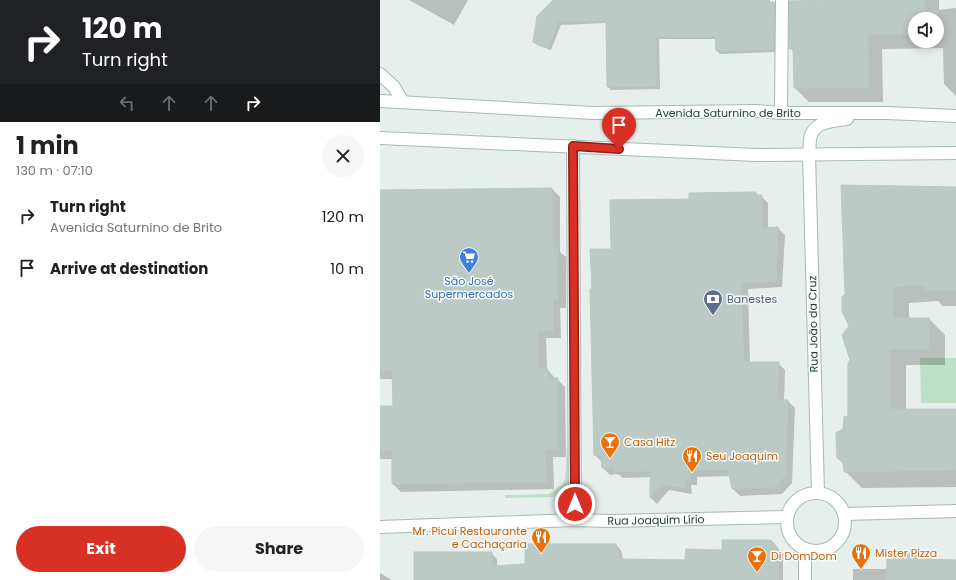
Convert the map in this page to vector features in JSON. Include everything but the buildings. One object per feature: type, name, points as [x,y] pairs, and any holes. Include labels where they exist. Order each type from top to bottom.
[{"type":"street","points":[[781,113],[782,0]]},
{"type":"street","points":[[380,74],[394,87],[403,102]]},
{"type":"street","name":"Avenida Saturnino de Brito","points":[[380,101],[594,113],[758,111],[781,113],[888,113],[956,116]]},
{"type":"street","name":"Rua João da Cruz","points":[[818,493],[809,155],[811,136],[817,127],[827,122],[888,113]]},
{"type":"street","points":[[380,138],[756,155],[956,153]]},
{"type":"street","points":[[573,146],[576,520]]},
{"type":"street","points":[[818,493],[826,495],[840,506],[844,514],[845,530],[836,544],[821,552],[805,549],[794,542],[788,530],[787,517],[791,508],[798,500],[807,495],[818,493]]},
{"type":"street","points":[[844,514],[956,511]]},
{"type":"street","name":"Rua Joaquim Lírio","points":[[380,527],[576,520],[610,521],[787,517]]},
{"type":"street","points":[[805,549],[805,580]]},
{"type":"green space","points":[[920,358],[956,358],[956,403],[921,403]]},
{"type":"green space","points":[[570,446],[569,483],[562,491],[553,497],[505,498],[505,495],[549,494],[563,484],[565,479],[567,447]]},
{"type":"place","name":"São José Supermercados","points":[[469,274]]},
{"type":"place","name":"Banestes","points":[[713,316]]},
{"type":"place","name":"Casa Hitz","points":[[610,459]]},
{"type":"place","name":"Seu Joaquim","points":[[692,473]]},
{"type":"place","name":"Mr. Picuí Restaurante e Cachaçaria","points":[[541,554]]},
{"type":"place","name":"Mister Pizza","points":[[861,570]]},
{"type":"place","name":"Di DomDom","points":[[757,573]]},
{"type":"route","points":[[575,504],[573,146],[619,149]]}]
